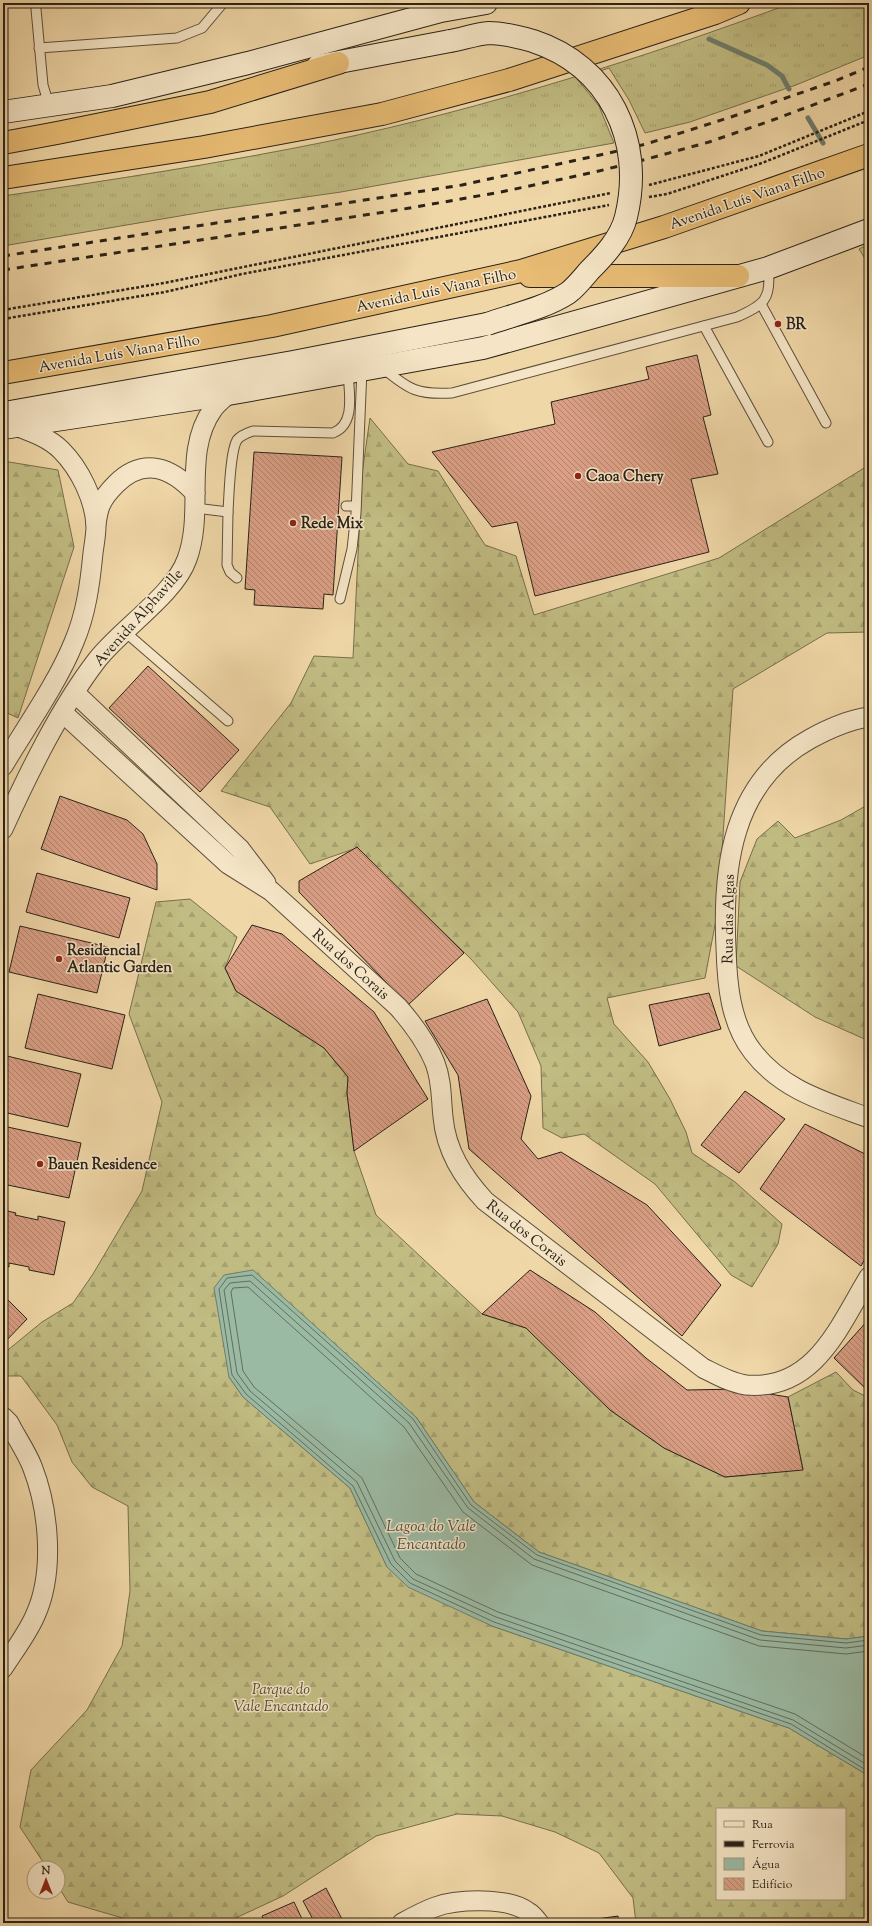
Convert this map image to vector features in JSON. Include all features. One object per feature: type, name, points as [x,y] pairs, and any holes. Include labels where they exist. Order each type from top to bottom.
[{"type":"highway","points":[[3,178],[204,147],[382,114],[509,80],[715,13],[739,3]]},
{"type":"highway","points":[[3,142],[57,134],[210,102],[338,63]]},
{"type":"highway","name":"Avenida Luís Viana Filho","points":[[3,373],[272,326],[502,276],[664,227],[863,157]]},
{"type":"highway","points":[[502,276],[738,276]]},
{"type":"main road","points":[[112,96],[248,63],[441,11],[486,3]]},
{"type":"main road","points":[[3,112],[338,63],[488,33],[516,36],[549,47],[582,67],[607,93],[622,120],[631,162],[631,180],[626,217],[618,236],[601,259],[569,292],[537,307],[487,324],[293,362],[8,422]]},
{"type":"main road","points":[[8,422],[228,394],[483,348],[768,268],[864,233]]},
{"type":"street","name":"Avenida Alphaville","points":[[3,829],[39,754],[75,693],[97,660],[124,631],[156,601],[183,568],[191,544],[197,455],[201,435],[214,408],[228,394]]},
{"type":"street","name":"Avenida Alphaville","points":[[3,766],[62,667],[82,622],[88,594],[96,526],[88,493],[73,464],[61,450],[44,437],[8,422]]},
{"type":"street","points":[[96,526],[100,505],[112,488],[133,470],[159,468],[184,480],[195,501]]},
{"type":"street","name":"Rua dos Corais","points":[[75,693],[240,849],[271,891]]},
{"type":"street","name":"Rua dos Corais","points":[[63,713],[228,864],[271,891],[398,1007],[414,1024],[426,1043],[436,1064],[442,1086],[443,1118],[447,1140],[456,1163],[484,1201],[703,1368],[724,1378],[745,1385],[765,1384],[781,1381],[799,1374],[813,1363],[829,1342],[869,1277]]},
{"type":"street","name":"Rua das Algas","points":[[869,717],[827,729],[797,746],[771,767],[751,795],[738,828],[730,859],[725,897],[725,938],[727,978],[732,1007],[740,1029],[752,1051],[769,1071],[790,1086],[821,1101],[869,1118]]},
{"type":"street","points":[[187,827],[201,812]]},
{"type":"street","points":[[3,1668],[36,1615],[43,1590],[47,1565],[47,1535],[44,1510],[31,1464],[22,1449],[5,1427]]},
{"type":"street","points":[[402,1923],[436,1907],[459,1903],[492,1902],[512,1904],[528,1912],[538,1923]]},
{"type":"lane","points":[[40,48],[177,38],[202,28],[223,3]]},
{"type":"lane","points":[[36,9],[43,86],[49,105]]},
{"type":"lane","points":[[363,369],[410,389],[429,394],[452,393],[737,317],[761,304],[768,294],[770,283],[768,268]]},
{"type":"lane","points":[[761,304],[826,423]]},
{"type":"lane","points":[[704,326],[768,442]]},
{"type":"lane","points":[[340,599],[352,549],[356,506],[363,369]]},
{"type":"lane","points":[[237,578],[230,572],[227,565],[228,512],[234,451],[237,441],[244,434],[253,431],[332,433],[340,430],[346,424],[363,369]]},
{"type":"lane","points":[[195,501],[228,512]]},
{"type":"lane","points":[[346,506],[356,506]]},
{"type":"lane","points":[[124,631],[228,721]]},
{"type":"path","points":[[643,186],[760,156],[869,111]]},
{"type":"path","points":[[644,198],[667,194],[762,163],[869,120]]},
{"type":"path","points":[[3,310],[171,282],[612,193]]},
{"type":"path","points":[[3,319],[166,292],[242,274],[613,204]]},
{"type":"green space","points":[[792,3],[869,3],[869,55],[796,85],[690,122],[645,133],[629,100],[609,68],[577,79],[599,106],[614,143],[341,192],[215,210],[3,246],[3,196],[208,164],[330,141],[389,128],[564,80],[679,43]]},
{"type":"green space","points":[[869,244],[869,265],[859,249]]},
{"type":"green space","points":[[370,418],[408,464],[438,471],[485,545],[516,556],[534,615],[719,558],[869,465],[869,632],[827,633],[733,689],[718,909],[705,978],[607,998],[614,1024],[648,1062],[670,1099],[686,1132],[692,1153],[735,1182],[782,1224],[778,1244],[752,1287],[731,1275],[655,1184],[584,1134],[562,1138],[543,1128],[541,1066],[518,1012],[471,959],[357,848],[310,864],[270,807],[221,791],[291,703],[314,656],[353,658],[362,474]]},
{"type":"green space","points":[[3,461],[58,470],[74,547],[18,718],[3,711]]},
{"type":"green space","points":[[869,804],[869,1041],[815,1017],[736,966],[740,882],[757,839],[778,821],[795,838],[841,820]]},
{"type":"green space","name":"Parque do Vale Encantado","points":[[190,899],[237,937],[225,968],[236,991],[324,1048],[348,1077],[347,1093],[354,1151],[376,1215],[482,1314],[526,1328],[610,1410],[664,1448],[725,1477],[803,1469],[788,1397],[836,1372],[853,1390],[869,1398],[869,1636],[846,1639],[762,1631],[539,1552],[474,1502],[416,1417],[229,1377],[243,1397],[350,1488],[387,1567],[492,1626],[789,1728],[869,1776],[869,1923],[636,1923],[633,1898],[599,1853],[555,1832],[502,1816],[457,1814],[376,1836],[283,1896],[225,1923],[136,1922],[68,1902],[66,1899],[66,1860],[42,1860],[20,1827],[31,1770],[87,1710],[122,1646],[130,1591],[128,1506],[92,1487],[72,1462],[57,1425],[21,1376],[3,1376],[3,1354],[42,1322],[73,1303],[93,1274],[142,1191],[162,1102],[129,1014],[156,902]]},
{"type":"water","name":"Lagoa do Vale Encantado","points":[[253,1270],[416,1417],[474,1502],[539,1552],[762,1631],[846,1639],[869,1636],[869,1776],[789,1728],[492,1626],[408,1587],[387,1567],[350,1488],[243,1397],[229,1377],[214,1288],[224,1275]]},
{"type":"building","name":"Caoa Chery","points":[[697,355],[711,415],[703,417],[718,474],[691,479],[709,552],[535,596],[517,522],[492,527],[432,452],[555,424],[551,402],[649,379],[646,367]]},
{"type":"building","name":"Rede Mix","points":[[254,452],[342,457],[333,595],[324,594],[323,609],[254,605],[255,590],[245,589]]},
{"type":"building","points":[[148,666],[239,750],[200,792],[109,708]]},
{"type":"building","points":[[60,796],[127,820],[143,834],[157,864],[157,890],[41,849]]},
{"type":"building","points":[[357,847],[464,953],[408,1005],[299,892],[299,881]]},
{"type":"building","points":[[37,873],[130,898],[119,938],[26,912]]},
{"type":"building","points":[[252,925],[282,934],[374,1012],[428,1099],[354,1151],[347,1093],[348,1077],[324,1048],[236,991],[225,968]]},
{"type":"building","name":"Residencial Atlantic Garden","points":[[20,926],[108,947],[97,993],[9,972]]},
{"type":"building","points":[[709,993],[721,1029],[659,1046],[649,1005]]},
{"type":"building","points":[[38,994],[125,1015],[112,1069],[25,1048]]},
{"type":"building","points":[[487,999],[531,1096],[521,1139],[538,1159],[561,1152],[647,1205],[721,1285],[682,1336],[469,1149],[458,1075],[425,1021]]},
{"type":"building","points":[[3,1055],[81,1074],[68,1127],[3,1112]]},
{"type":"building","points":[[745,1091],[785,1119],[739,1173],[701,1145]]},
{"type":"building","points":[[805,1124],[869,1156],[869,1252],[861,1266],[760,1189]]},
{"type":"building","name":"Bauen Residence","points":[[3,1126],[81,1143],[69,1198],[3,1184]]},
{"type":"building","points":[[3,1210],[16,1213],[15,1215],[38,1220],[38,1216],[65,1222],[54,1275],[29,1270],[29,1267],[9,1263],[9,1267],[3,1265]]},
{"type":"building","points":[[530,1270],[595,1312],[646,1358],[687,1390],[739,1389],[788,1397],[803,1470],[725,1477],[664,1448],[610,1410],[526,1328],[482,1314]]},
{"type":"building","points":[[3,1300],[6,1303],[8,1300],[27,1319],[3,1344]]},
{"type":"building","points":[[869,1319],[869,1392],[834,1358]]},
{"type":"building","points":[[326,1888],[344,1923],[315,1923],[303,1901]]},
{"type":"building","points":[[294,1902],[304,1923],[265,1923],[262,1916]]},
{"type":"building","points":[[618,1916],[619,1923],[569,1923]]},
{"type":"waterway","points":[[709,39],[767,65],[782,76],[789,89]]},
{"type":"waterway","points":[[808,118],[823,143]]},
{"type":"railway","points":[[3,256],[462,185],[609,153],[646,144],[731,117],[835,81],[869,67]]},
{"type":"railway","points":[[3,270],[398,210],[501,192],[595,172],[709,142],[869,84]]},
{"type":"place","name":"BR","points":[[778,324]]},
{"type":"place","name":"Caoa Chery","points":[[578,476]]},
{"type":"place","name":"Rede Mix","points":[[293,523]]},
{"type":"place","name":"Residencial Atlantic Garden","points":[[59,959]]},
{"type":"place","name":"Bauen Residence","points":[[40,1164]]}]
